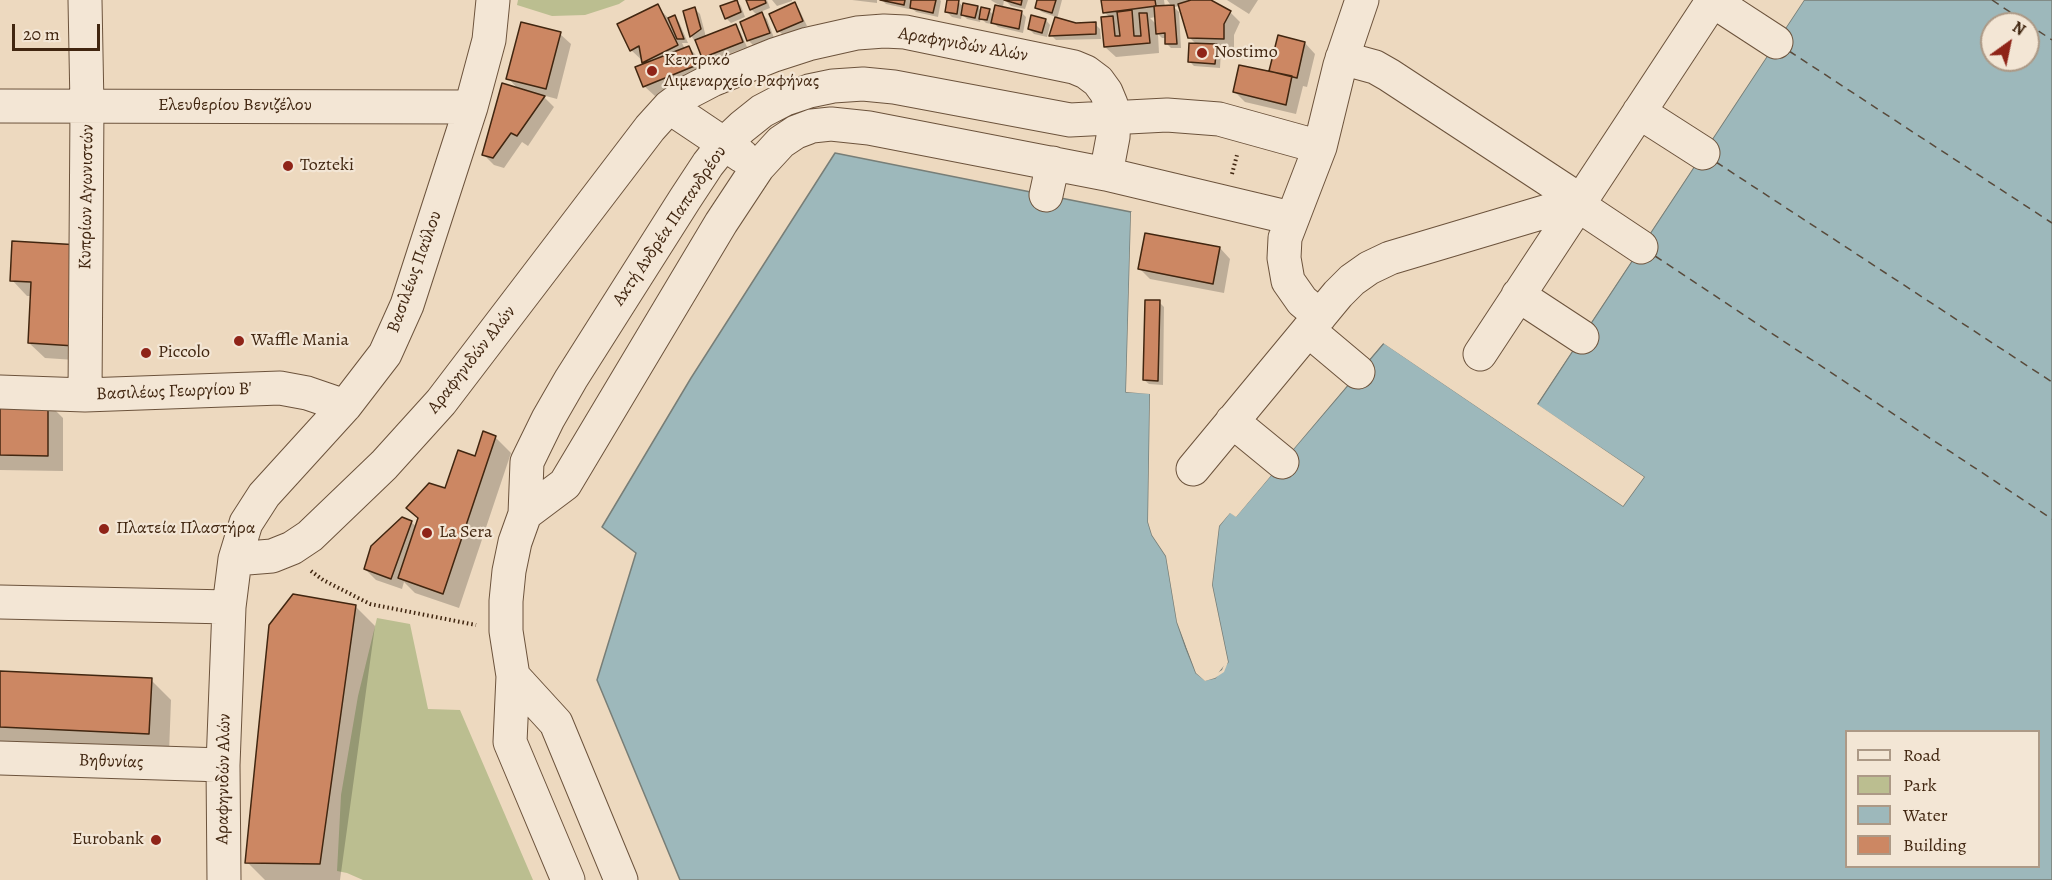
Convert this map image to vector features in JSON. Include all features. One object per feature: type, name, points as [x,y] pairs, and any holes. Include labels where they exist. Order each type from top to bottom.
[{"type":"street","name":"Κυπρίων Αγωνιστών","points":[[85,0],[87,106],[85,395]]},
{"type":"street","name":"Βασιλέως Παύλου","points":[[229,607],[234,559],[246,523],[264,495],[345,406],[385,354],[407,305],[471,107],[489,40],[494,0]]},
{"type":"street","points":[[1358,372],[1314,323],[1288,280],[1284,258],[1285,238],[1291,218],[1320,147],[1342,58],[1362,0]]},
{"type":"street","points":[[1480,354],[1713,0],[1776,42]]},
{"type":"street","name":"Αραφηνιδών Αλών","points":[[234,559],[272,556],[291,548],[310,536],[384,465],[416,431],[669,107],[689,92],[712,80],[774,55],[837,37],[884,31],[905,32],[1074,67],[1098,81],[1108,98],[1114,119],[1106,174]]},
{"type":"street","points":[[1342,58],[1375,67],[1389,75],[1641,247]]},
{"type":"street","name":"Ακτή Ανδρέα Παπανδρέου","points":[[568,880],[510,742],[513,676],[506,631],[506,601],[515,542],[525,514],[527,462],[548,419],[685,199],[724,144],[755,116],[785,99],[833,86],[863,84],[894,87],[1070,120],[1177,116],[1219,119],[1320,147]]},
{"type":"street","name":"Ελευθερίου Βενιζέλου","points":[[0,106],[471,107]]},
{"type":"street","points":[[669,107],[758,167]]},
{"type":"street","points":[[1640,112],[1703,153]]},
{"type":"street","points":[[525,514],[565,484],[709,243],[758,167],[781,142],[796,132],[813,126],[831,124],[868,128],[1106,174],[1291,218]]},
{"type":"street","points":[[1046,195],[1053,163]]},
{"type":"street","points":[[1193,469],[1314,323],[1352,280],[1369,268],[1390,258],[1579,203]]},
{"type":"street","points":[[1518,295],[1582,337]]},
{"type":"street","name":"Βασιλέως Γεωργίου Β'","points":[[0,392],[85,395],[280,388],[307,393],[345,406]]},
{"type":"street","points":[[1232,421],[1282,462]]},
{"type":"street","points":[[0,602],[229,607]]},
{"type":"street","name":"Αραφηνιδών Αλών","points":[[224,880],[223,765],[229,607]]},
{"type":"street","points":[[513,676],[556,723],[621,880]]},
{"type":"street","name":"Βηθυνίας","points":[[0,758],[223,765]]},
{"type":"path","points":[[1225,202],[1245,125]]},
{"type":"path","points":[[291,548],[307,568],[323,580],[370,604],[506,631]]},
{"type":"green space","points":[[518,0],[625,0],[585,15],[552,16],[517,5]]},
{"type":"green space","points":[[377,618],[410,624],[428,709],[460,710],[533,880],[363,880],[337,871],[341,795],[358,696]]},
{"type":"water","points":[[1804,0],[2052,0],[2052,880],[680,880],[597,680],[636,553],[602,527],[691,378],[835,153],[1131,212],[1126,392],[1150,393],[1148,522],[1152,535],[1166,556],[1177,622],[1186,648],[1196,673],[1205,680],[1215,678],[1228,662],[1212,585],[1219,526],[1230,512],[1236,516],[1384,343],[1623,506],[1644,477],[1537,405]]},
{"type":"pier","points":[[1800,0],[1804,0],[1537,404],[1644,477],[1623,506],[1383,343],[1236,517],[1230,513],[1219,526],[1212,585],[1228,662],[1224,672],[1205,681],[1196,673],[1177,622],[1166,556],[1152,535],[1148,522],[1150,394],[1126,392],[1131,212],[1133,212],[1129,389],[1153,392],[1151,522],[1155,534],[1169,555],[1180,621],[1198,671],[1206,677],[1222,670],[1225,662],[1209,585],[1216,524],[1229,510],[1235,512],[1382,340],[1622,502],[1640,478],[1535,407],[1534,404]]},
{"type":"building","points":[[737,0],[741,12],[725,19],[720,6]]},
{"type":"building","points":[[746,0],[765,0],[766,3],[750,10]]},
{"type":"building","points":[[880,0],[905,0],[904,5]]},
{"type":"building","points":[[911,0],[936,0],[933,13],[910,8]]},
{"type":"building","points":[[947,0],[959,0],[957,14],[945,12]]},
{"type":"building","points":[[1004,0],[1022,0],[1021,5]]},
{"type":"building","points":[[1037,0],[1056,0],[1052,13],[1035,8]]},
{"type":"building","points":[[1101,0],[1155,0],[1156,6],[1103,13]]},
{"type":"building","points":[[1191,0],[1211,0],[1231,11],[1224,24],[1224,39],[1188,38],[1178,4]]},
{"type":"building","points":[[795,2],[803,21],[777,32],[769,14]]},
{"type":"building","points":[[963,3],[978,6],[975,18],[961,15]]},
{"type":"building","points":[[658,4],[678,45],[642,63],[639,46],[630,51],[617,24]]},
{"type":"building","points":[[995,5],[1022,11],[1019,29],[991,23]]},
{"type":"building","points":[[1174,5],[1177,44],[1165,44],[1165,33],[1156,34],[1154,6]]},
{"type":"building","points":[[695,7],[701,29],[690,37],[683,11]]},
{"type":"building","points":[[981,7],[990,9],[987,20],[979,19]]},
{"type":"building","points":[[1132,10],[1134,36],[1141,36],[1139,13],[1147,13],[1150,43],[1104,47],[1101,17],[1113,16],[1115,36],[1120,36],[1117,12]]},
{"type":"building","points":[[762,12],[770,33],[747,41],[740,22]]},
{"type":"building","points":[[675,15],[684,39],[677,39],[668,18]]},
{"type":"building","points":[[1031,15],[1046,19],[1042,33],[1028,29]]},
{"type":"building","points":[[1055,17],[1076,23],[1096,22],[1096,34],[1049,36]]},
{"type":"building","points":[[521,22],[561,32],[546,89],[506,79]]},
{"type":"building","points":[[736,24],[743,42],[702,58],[695,40]]},
{"type":"building","points":[[1278,35],[1305,42],[1297,78],[1269,71]]},
{"type":"building","name":"Nostimo","points":[[1189,43],[1217,44],[1215,64],[1188,62]]},
{"type":"building","points":[[689,46],[697,65],[643,87],[635,67]]},
{"type":"building","points":[[1239,65],[1292,76],[1286,105],[1233,92]]},
{"type":"building","points":[[502,83],[545,96],[517,136],[511,133],[493,158],[482,155]]},
{"type":"building","points":[[1145,233],[1220,247],[1213,284],[1138,269]]},
{"type":"building","points":[[12,241],[80,245],[75,346],[28,343],[31,282],[10,281]]},
{"type":"building","points":[[1145,300],[1160,300],[1158,381],[1143,380]]},
{"type":"building","points":[[0,400],[48,401],[48,456],[0,455]]},
{"type":"building","points":[[483,431],[496,436],[443,594],[398,578],[418,518],[406,508],[429,483],[445,488],[458,450],[475,456]]},
{"type":"building","points":[[402,517],[412,521],[391,579],[364,569],[371,546]]},
{"type":"building","points":[[293,594],[356,605],[320,864],[245,863],[269,625]]},
{"type":"building","points":[[0,671],[152,678],[149,734],[0,727]]},
{"type":"ferry route","points":[[1992,0],[2052,40]]},
{"type":"ferry route","points":[[1789,51],[2052,223]]},
{"type":"ferry route","points":[[1716,162],[2052,382]]},
{"type":"ferry route","points":[[1655,256],[2052,519]]},
{"type":"place","name":"Nostimo","points":[[1202,53]]},
{"type":"place","name":"Κεντρικό Λιμεναρχείο Ραφήνας","points":[[652,71]]},
{"type":"place","name":"Tozteki","points":[[288,166]]},
{"type":"place","name":"Waffle Mania","points":[[239,341]]},
{"type":"place","name":"Piccolo","points":[[146,353]]},
{"type":"place","name":"Πλατεία Πλαστήρα","points":[[104,529]]},
{"type":"place","name":"La Sera","points":[[427,533]]},
{"type":"place","name":"Eurobank","points":[[156,840]]}]
